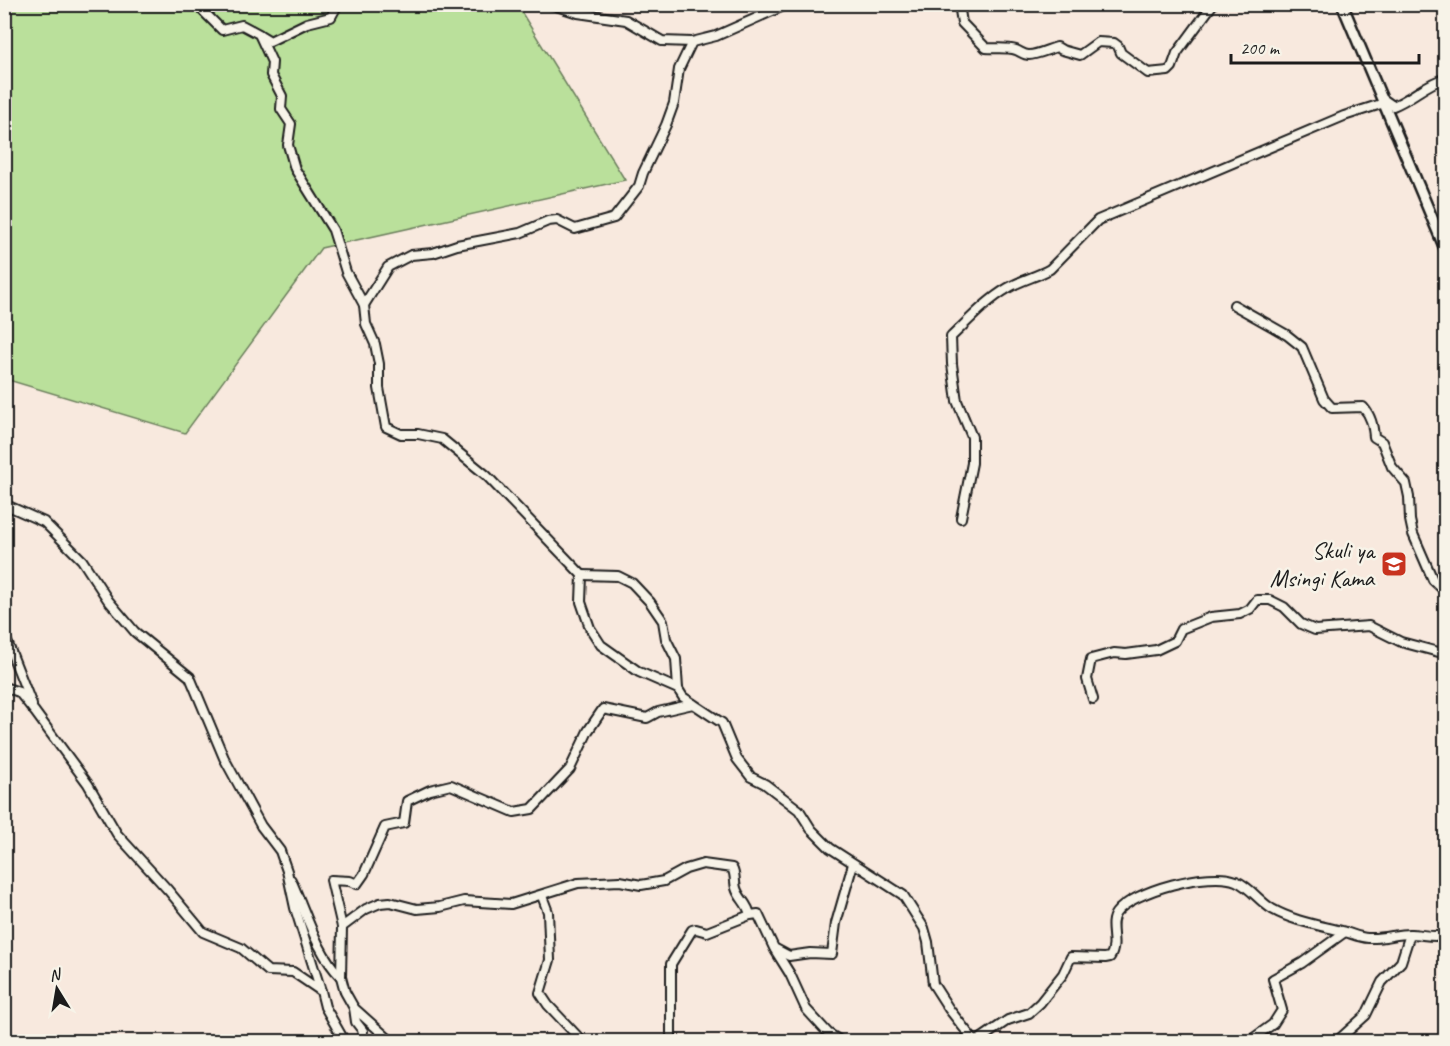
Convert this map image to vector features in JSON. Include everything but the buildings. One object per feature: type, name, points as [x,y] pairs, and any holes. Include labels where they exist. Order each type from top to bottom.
[{"type":"street","points":[[196,4],[222,30],[242,25],[270,41],[308,23],[331,17],[338,4]]},
{"type":"street","points":[[550,4],[578,13],[626,20],[662,42],[692,42],[716,36],[788,4]]},
{"type":"street","points":[[959,4],[962,23],[986,48],[1014,49],[1023,54],[1032,55],[1047,52],[1057,46],[1062,50],[1080,55],[1098,42],[1114,43],[1121,53],[1148,73],[1168,71],[1172,67],[1177,53],[1213,4]]},
{"type":"street","points":[[1342,4],[1442,230],[1446,251]]},
{"type":"street","points":[[259,34],[272,62],[271,75],[282,96],[281,109],[291,124],[288,145],[295,169],[333,230],[346,272],[364,305],[366,324],[375,344],[379,364],[379,388],[386,428],[401,434],[418,434],[442,439],[486,475],[582,574],[618,576],[632,583],[650,602],[663,621],[666,639],[676,659],[678,689],[682,697],[722,723],[736,759],[752,777],[799,810],[811,829],[830,848],[903,895],[924,928],[933,984],[949,1009],[975,1041],[1008,1020],[1029,1013],[1063,974],[1071,957],[1110,957],[1115,942],[1112,920],[1117,911],[1136,898],[1172,884],[1200,878],[1235,880],[1265,904],[1291,918],[1366,939],[1410,934],[1435,937],[1446,935]]},
{"type":"street","points":[[364,305],[388,267],[411,255],[433,253],[457,245],[520,233],[548,221],[557,220],[575,229],[614,218],[632,198],[639,186],[643,172],[666,125],[674,103],[679,69],[692,42]]},
{"type":"street","points":[[961,518],[972,463],[972,437],[957,401],[951,337],[986,303],[1008,288],[1050,269],[1098,219],[1344,116],[1384,101],[1393,106],[1436,81],[1446,78]]},
{"type":"street","points":[[1234,305],[1287,335],[1302,347],[1317,385],[1332,408],[1353,406],[1363,407],[1366,411],[1374,437],[1382,442],[1392,467],[1406,483],[1413,534],[1433,580],[1446,592]]},
{"type":"street","points":[[4,504],[44,522],[82,560],[108,600],[135,632],[190,677],[224,758],[261,826],[280,851],[307,919],[331,966],[342,976]]},
{"type":"street","points":[[582,574],[581,602],[590,628],[601,645],[639,672],[678,689]]},
{"type":"street","points":[[1093,699],[1087,679],[1091,659],[1114,653],[1126,654],[1156,650],[1175,641],[1181,629],[1211,617],[1240,614],[1250,609],[1257,600],[1262,599],[1276,602],[1301,624],[1316,630],[1369,626],[1401,642],[1446,654]]},
{"type":"street","points":[[4,634],[35,712]]},
{"type":"street","points":[[4,687],[19,692],[88,784],[117,834],[203,932],[241,948],[268,971],[293,972],[321,991]]},
{"type":"street","points":[[363,1031],[356,1022],[354,1008],[345,992],[342,976],[342,927],[332,880],[350,881],[357,884],[364,874],[385,827],[404,823],[407,801],[430,790],[451,784],[514,812],[532,809],[570,770],[588,731],[603,709],[647,718],[658,712],[693,705]]},
{"type":"street","points":[[342,927],[366,909],[380,903],[390,902],[417,909],[440,907],[464,901],[511,904],[578,883],[620,881],[641,885],[664,881],[686,869],[703,864],[732,868],[736,889],[749,906],[750,915]]},
{"type":"street","points":[[774,948],[789,956],[810,953],[832,954],[836,923],[853,864]]},
{"type":"street","points":[[287,871],[294,908],[325,1007],[345,1041]]},
{"type":"street","points":[[542,896],[548,912],[550,960],[540,993],[548,1005],[583,1041]]},
{"type":"street","points":[[671,1041],[671,964],[692,930],[707,932],[758,914],[806,1009],[828,1033],[842,1041]]},
{"type":"street","points":[[1248,1041],[1273,1024],[1282,1010],[1273,979],[1302,963],[1345,932]]},
{"type":"street","points":[[1336,1041],[1366,1015],[1382,982],[1401,962],[1410,934]]},
{"type":"street","points":[[354,1008],[392,1041]]},
{"type":"street","points":[[363,1031],[382,1031]]},
{"type":"street","points":[[360,1041],[363,1031]]},
{"type":"green space","points":[[4,5],[517,5],[625,180],[321,248],[185,433],[5,379]]},
{"type":"place","name":"Skuli ya Msingi Kama","points":[[1394,564]]}]
